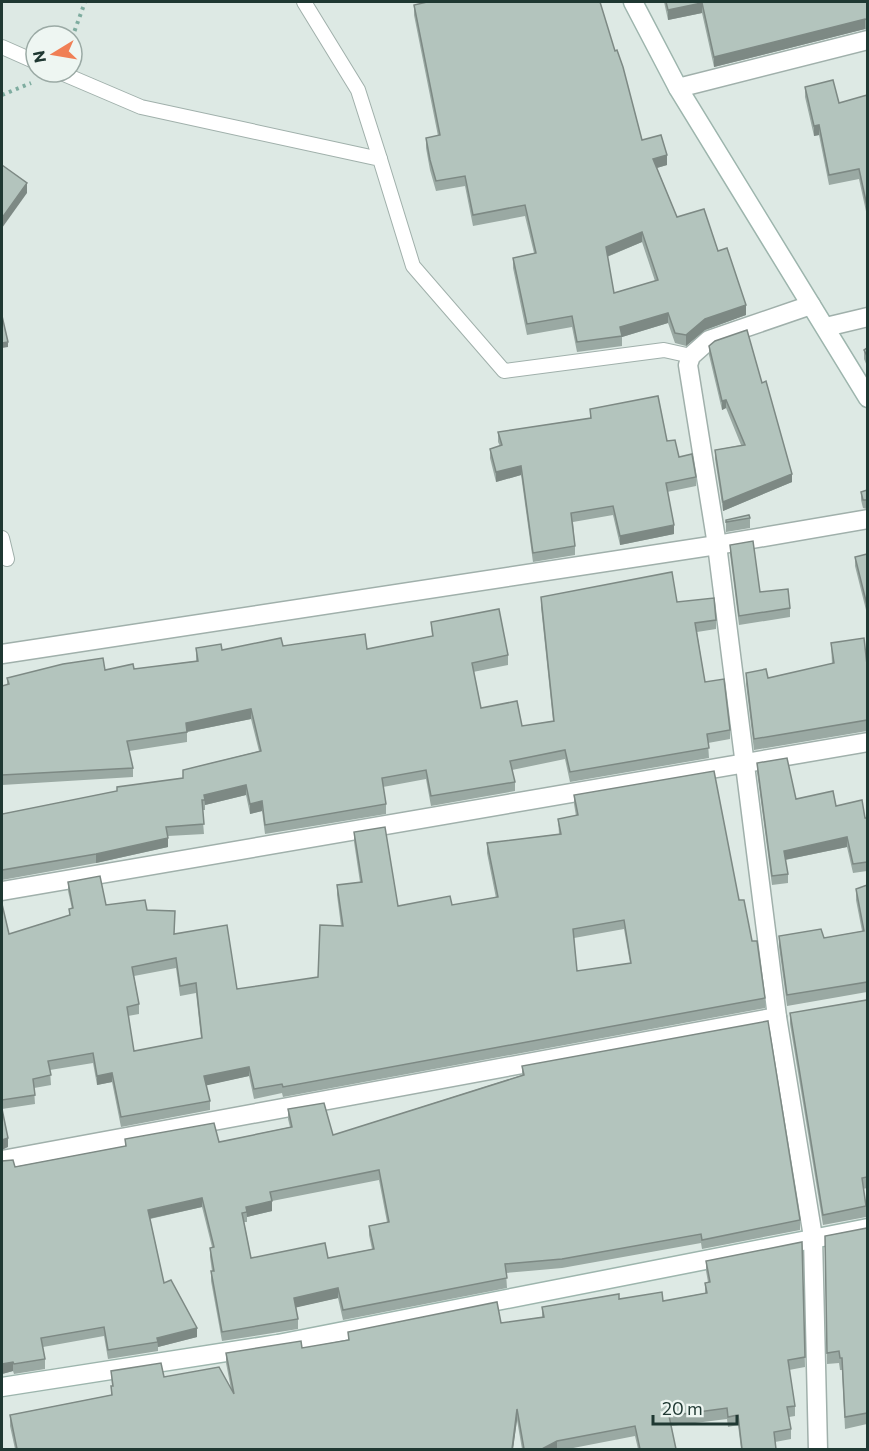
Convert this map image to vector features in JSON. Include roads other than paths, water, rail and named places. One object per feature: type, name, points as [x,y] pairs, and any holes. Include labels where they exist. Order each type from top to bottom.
[{"type":"street","points":[[633,2],[678,88],[826,327],[867,398]]},
{"type":"street","points":[[678,88],[867,40]]},
{"type":"street","points":[[811,305],[709,340],[691,356],[688,365],[717,545],[744,765],[813,1237],[818,1449]]},
{"type":"street","points":[[826,327],[867,317]]},
{"type":"street","points":[[2,654],[717,545],[867,519]]},
{"type":"street","points":[[2,891],[867,742]]},
{"type":"street","points":[[2,1160],[782,1016]]},
{"type":"street","points":[[2,1387],[278,1344],[867,1228]]},
{"type":"lane","points":[[304,2],[358,90],[413,266],[504,371],[664,350],[691,356]]},
{"type":"lane","points":[[2,47],[24,57]]},
{"type":"lane","points":[[84,83],[141,107],[380,159]]},
{"type":"lane","points":[[2,538],[7,559]]}]
